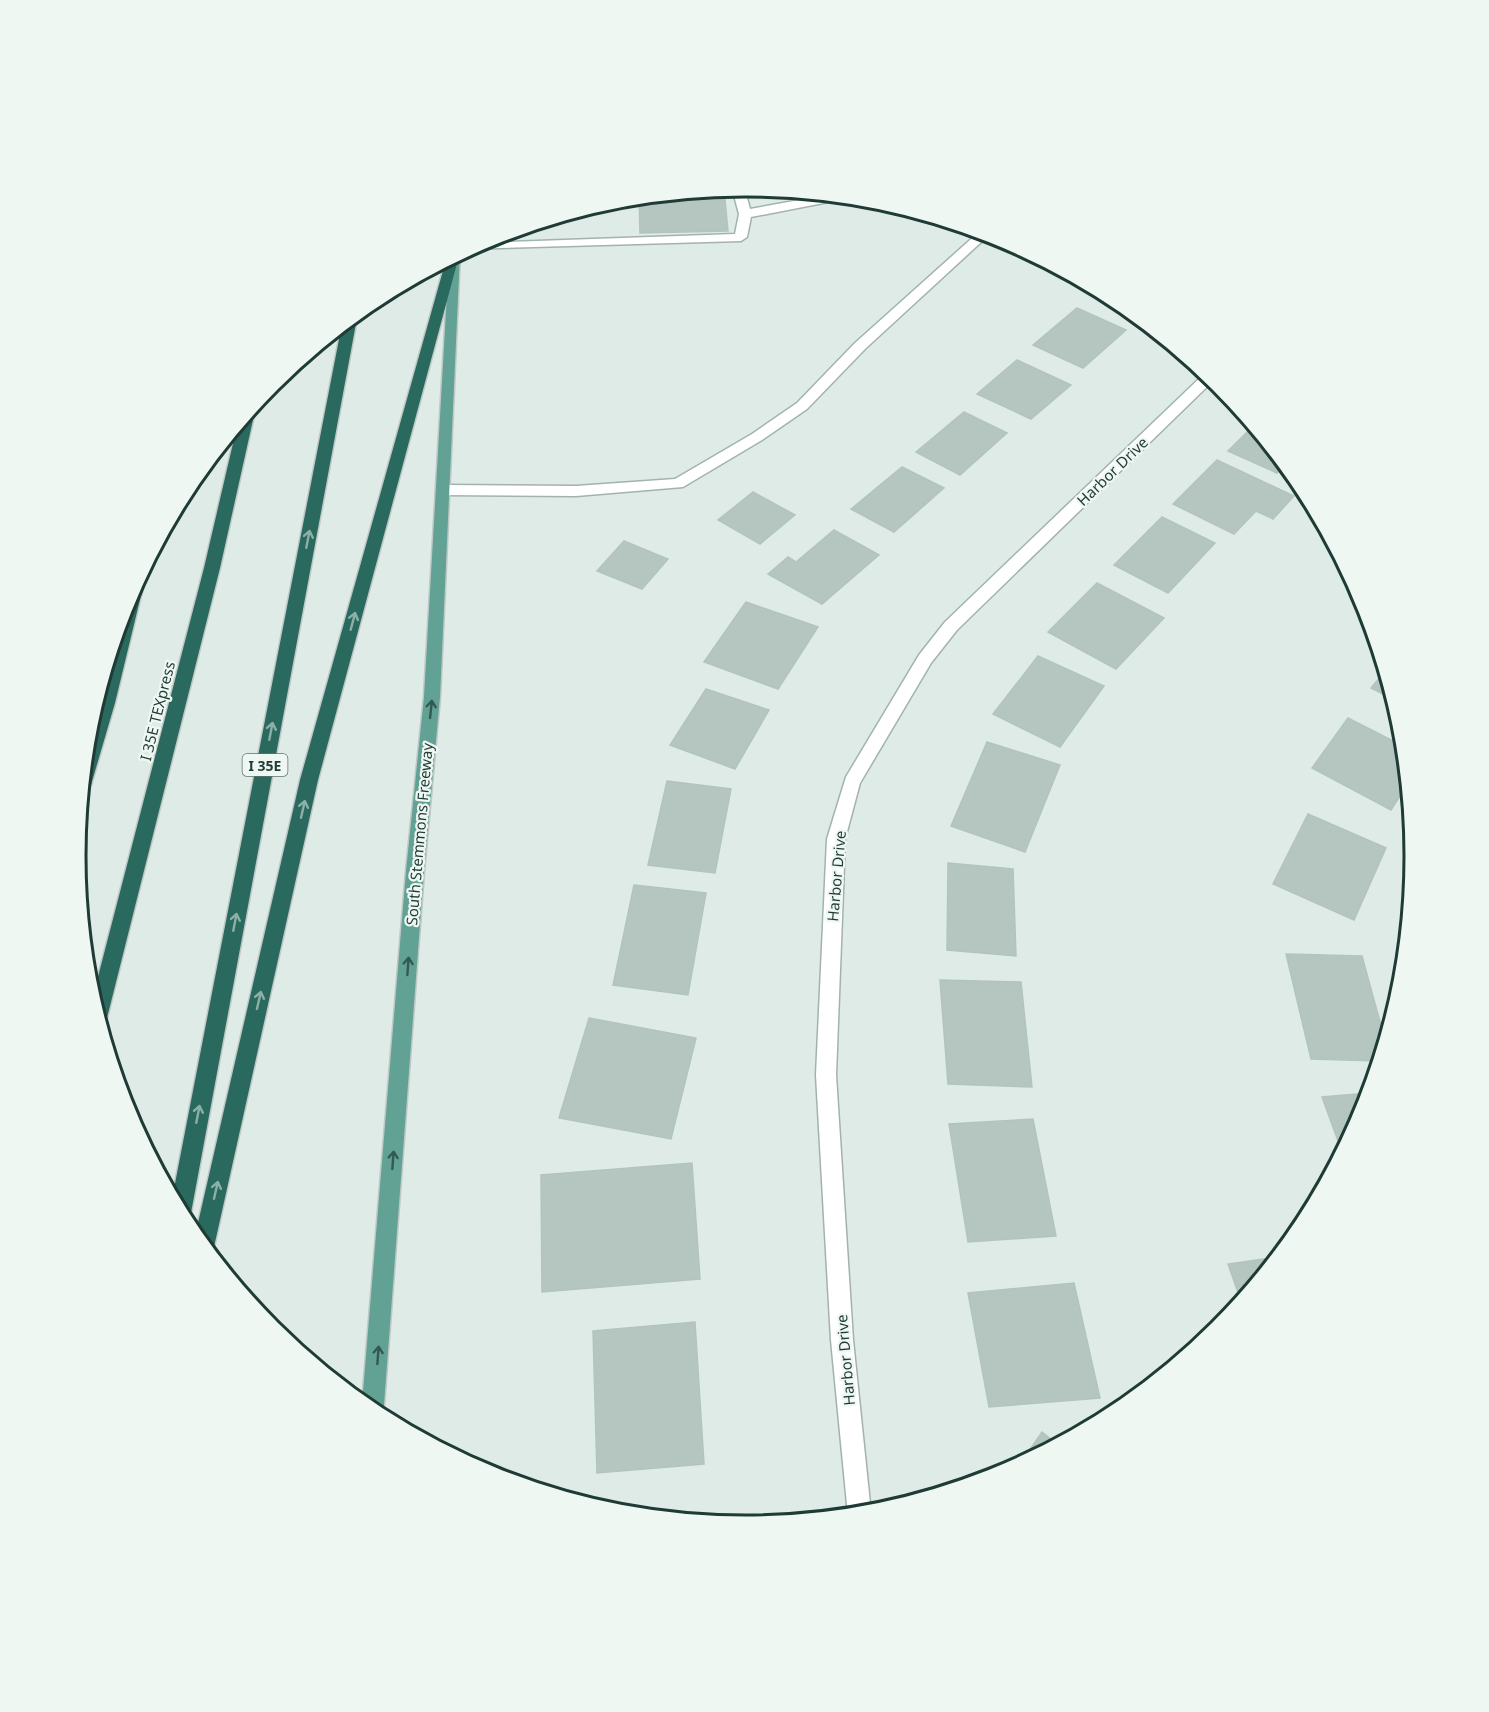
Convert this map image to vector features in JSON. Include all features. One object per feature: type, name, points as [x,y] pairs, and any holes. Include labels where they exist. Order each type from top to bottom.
[{"type":"highway","points":[[206,1234],[309,780],[451,266]]},
{"type":"highway","name":"I 35E","points":[[182,1199],[348,330]]},
{"type":"highway","name":"I 35E TEXpress","points":[[102,1002],[212,568],[244,427]]},
{"type":"highway","points":[[96,739],[123,636]]},
{"type":"highway","points":[[107,691],[107,703]]},
{"type":"main road","name":"South Stemmons Freeway","points":[[374,1401],[413,895],[432,697],[454,265]]},
{"type":"street","points":[[494,246],[741,237],[745,214],[741,197]]},
{"type":"street","points":[[745,214],[813,201]]},
{"type":"street","points":[[443,490],[576,490],[678,484],[757,437],[802,406],[860,346],[977,240]]},
{"type":"street","name":"Harbor Drive","points":[[858,1504],[842,1340],[826,1075],[836,839],[852,782],[925,659],[951,626],[1203,383]]},
{"type":"building","points":[[725,197],[728,231],[640,233],[639,206],[701,198]]},
{"type":"building","points":[[1077,308],[1126,330],[1083,368],[1033,345]]},
{"type":"building","points":[[1017,360],[1071,385],[1031,419],[977,394]]},
{"type":"building","points":[[964,412],[1007,433],[960,475],[916,452]]},
{"type":"building","points":[[1248,431],[1279,471],[1277,473],[1228,451]]},
{"type":"building","points":[[1217,460],[1294,496],[1273,519],[1256,511],[1234,534],[1173,504]]},
{"type":"building","points":[[902,467],[944,488],[894,532],[851,509]]},
{"type":"building","points":[[753,492],[795,515],[760,544],[718,520]]},
{"type":"building","points":[[1162,517],[1215,543],[1168,593],[1114,565]]},
{"type":"building","points":[[834,530],[879,555],[822,604],[768,574],[788,557],[796,562]]},
{"type":"building","points":[[624,541],[668,559],[642,589],[597,571]]},
{"type":"building","points":[[1097,583],[1164,618],[1116,669],[1048,632]]},
{"type":"building","points":[[746,602],[818,627],[778,689],[704,662]]},
{"type":"building","points":[[1038,656],[1104,686],[1060,747],[993,714]]},
{"type":"building","points":[[1379,678],[1383,694],[1371,688]]},
{"type":"building","points":[[706,689],[769,710],[735,769],[670,745]]},
{"type":"building","points":[[1348,718],[1393,741],[1400,795],[1391,810],[1312,768]]},
{"type":"building","points":[[987,742],[1060,765],[1025,852],[951,826]]},
{"type":"building","points":[[667,781],[731,789],[715,873],[648,865]]},
{"type":"building","points":[[1308,814],[1386,848],[1354,920],[1273,884]]},
{"type":"building","points":[[948,863],[1013,869],[1016,956],[947,950]]},
{"type":"building","points":[[634,885],[706,893],[688,995],[613,985]]},
{"type":"building","points":[[1286,954],[1362,956],[1381,1026],[1371,1061],[1311,1059]]},
{"type":"building","points":[[940,980],[1021,982],[1032,1087],[948,1084]]},
{"type":"building","points":[[589,1018],[696,1038],[671,1139],[559,1118]]},
{"type":"building","points":[[1359,1094],[1338,1142],[1322,1097]]},
{"type":"building","points":[[1033,1119],[1056,1236],[968,1242],[949,1124]]},
{"type":"building","points":[[692,1163],[700,1279],[542,1292],[541,1175]]},
{"type":"building","points":[[1266,1259],[1238,1293],[1228,1264]]},
{"type":"building","points":[[1074,1283],[1100,1398],[989,1407],[968,1293]]},
{"type":"building","points":[[695,1322],[704,1464],[597,1473],[593,1331]]},
{"type":"building","points":[[1042,1432],[1051,1439],[1036,1447],[1030,1450]]}]
